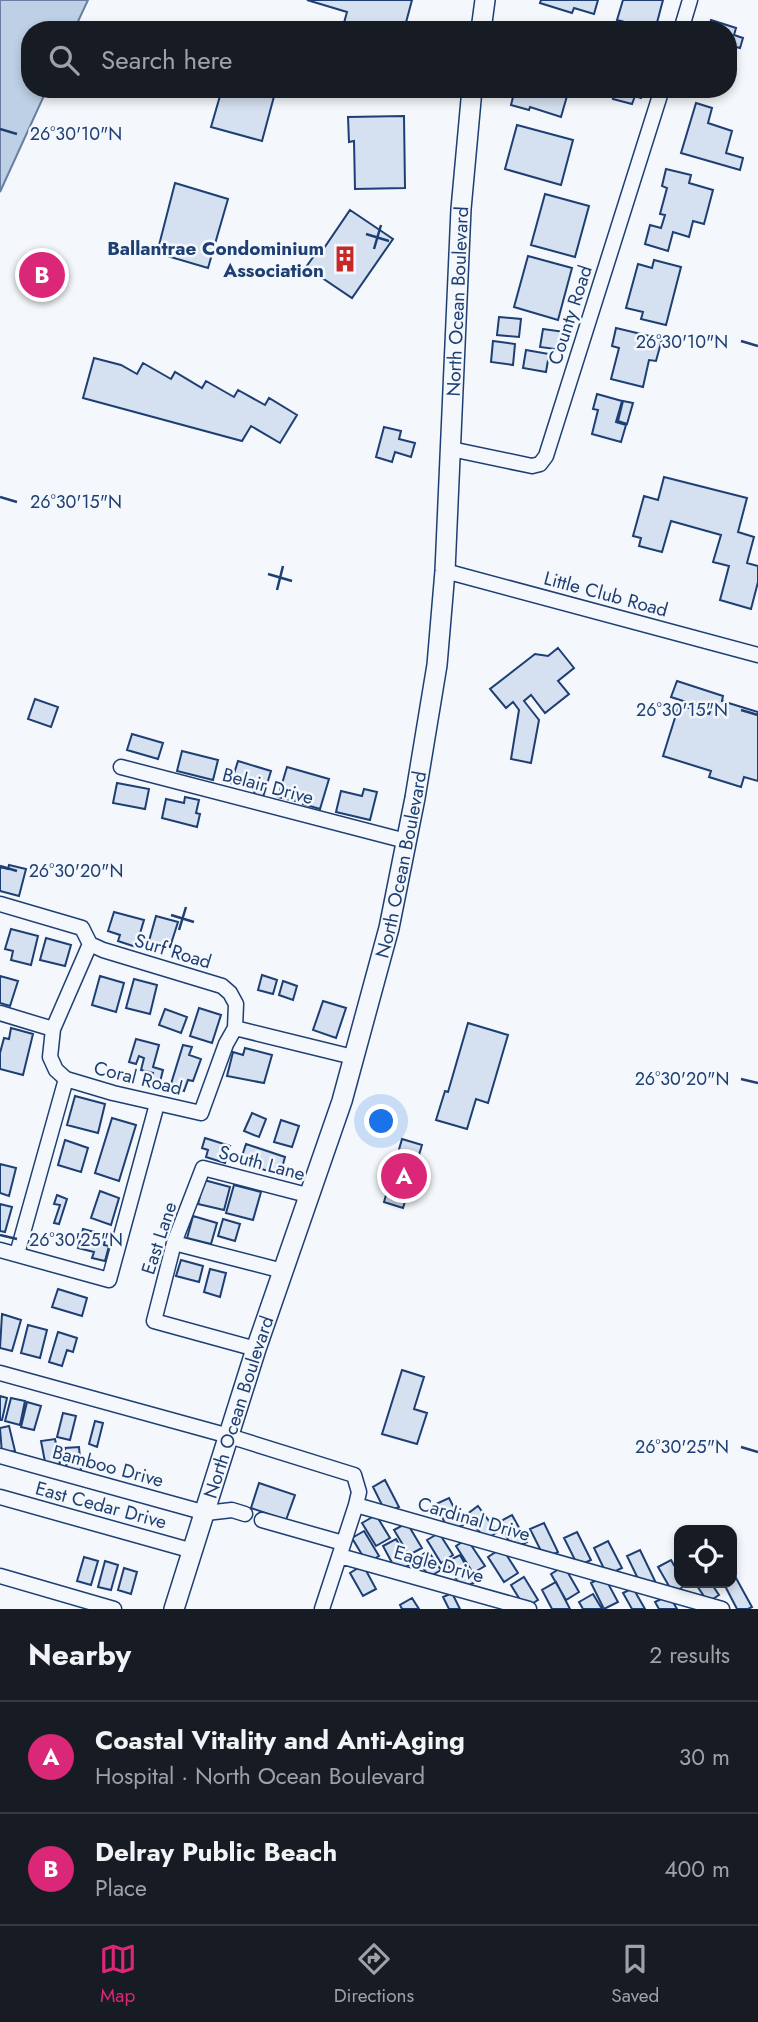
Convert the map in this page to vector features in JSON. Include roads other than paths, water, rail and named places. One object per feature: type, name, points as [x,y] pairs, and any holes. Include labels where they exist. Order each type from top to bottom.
[{"type":"main road","points":[[482,21],[485,0]]},
{"type":"main road","name":"North Ocean Boulevard","points":[[174,1609],[206,1513],[237,1439],[256,1349],[342,1101],[389,929],[432,703],[445,571],[461,209],[471,98]]},
{"type":"street","points":[[684,21],[690,0]]},
{"type":"street","name":"County Road","points":[[452,449],[532,466],[540,464],[546,456],[659,98]]},
{"type":"street","name":"Little Club Road","points":[[445,571],[758,655]]},
{"type":"street","name":"Belair Drive","points":[[121,767],[406,841]]},
{"type":"street","name":"Surf Road","points":[[0,904],[82,928],[90,944],[103,950],[222,986],[236,1004],[235,1028]]},
{"type":"street","points":[[17,1254],[66,1079],[56,1070],[50,1057],[53,1029],[90,944]]},
{"type":"street","points":[[0,1013],[53,1029]]},
{"type":"street","points":[[235,1028],[353,1057]]},
{"type":"street","name":"Coral Road","points":[[66,1079],[201,1113],[235,1028]]},
{"type":"street","points":[[0,1250],[109,1280],[157,1104]]},
{"type":"street","name":"South Lane","points":[[203,1168],[311,1195]]},
{"type":"street","name":"East Lane","points":[[203,1168],[174,1243],[154,1321],[256,1349]]},
{"type":"street","points":[[174,1243],[283,1272]]},
{"type":"street","points":[[0,1373],[237,1439],[354,1475],[359,1492],[325,1608]]},
{"type":"street","name":"Bamboo Drive","points":[[0,1456],[206,1513],[232,1510],[244,1514]]},
{"type":"street","name":"East Cedar Drive","points":[[0,1497],[192,1551]]},
{"type":"street","name":"Cardinal Drive","points":[[356,1505],[722,1609]]},
{"type":"street","name":"Eagle Drive","points":[[262,1520],[342,1550],[528,1609]]},
{"type":"street","points":[[0,1576],[114,1609]]},
{"type":"street","points":[[56,1609],[61,1593]]},
{"type":"water","points":[[0,0],[88,0],[78,21],[21,21],[21,98],[43,98],[0,192]]},
{"type":"place","name":"Ballantrae Condominium Association","points":[[345,259]]},
{"type":"place","name":"Delray Public Beach","points":[[42,275]]},
{"type":"place","name":"Coastal Vitality and Anti-Aging","points":[[404,1176]]}]
